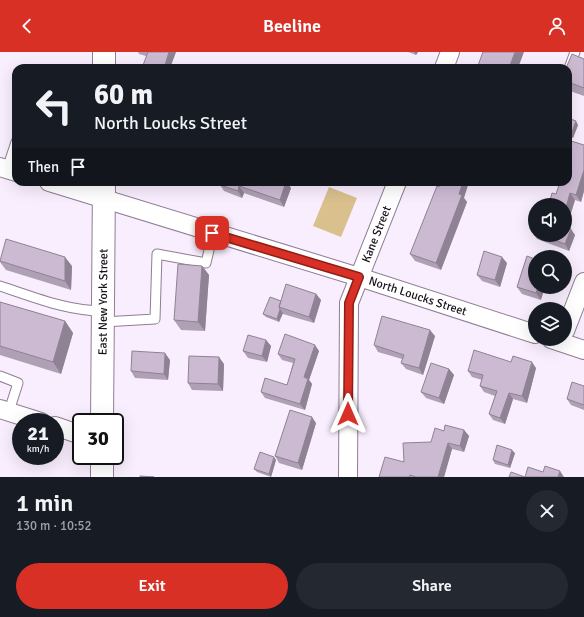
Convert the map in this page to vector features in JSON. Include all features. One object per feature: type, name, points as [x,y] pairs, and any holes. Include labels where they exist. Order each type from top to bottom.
[{"type":"main road","points":[[104,52],[104,64]]},
{"type":"main road","name":"East New York Street","points":[[102,413],[103,191]]},
{"type":"main road","points":[[102,465],[102,477]]},
{"type":"street","points":[[446,64],[450,52]]},
{"type":"street","name":"North Loucks Street","points":[[73,186],[103,191],[212,233],[359,277],[528,332]]},
{"type":"street","name":"Kane Street","points":[[348,477],[349,303],[395,186]]},
{"type":"street","points":[[572,309],[584,282]]},
{"type":"street","points":[[572,344],[584,350]]},
{"type":"lane","points":[[570,64],[575,52]]},
{"type":"lane","points":[[8,169],[12,156]]},
{"type":"lane","points":[[0,286],[68,308],[103,316],[155,319],[157,254],[206,263],[212,233]]},
{"type":"lane","points":[[0,376],[18,382],[4,410]]},
{"type":"shaded area","points":[[329,187],[357,198],[341,237],[313,226]]},
{"type":"building","points":[[148,52],[169,52],[165,64],[144,64]]},
{"type":"building","points":[[483,52],[515,52],[510,64],[478,64]]},
{"type":"building","points":[[572,54],[584,59],[584,88],[572,84],[572,64],[568,64]]},
{"type":"building","points":[[572,120],[576,121],[572,132]]},
{"type":"building","points":[[572,141],[584,145],[584,170],[576,195],[570,193],[569,198],[551,198],[552,193],[556,194],[559,186],[572,186]]},
{"type":"building","points":[[223,186],[239,186],[238,191]]},
{"type":"building","points":[[239,186],[285,186],[280,200]]},
{"type":"building","points":[[437,186],[462,186],[459,194],[462,195],[436,263],[410,254]]},
{"type":"building","points":[[6,239],[65,257],[65,281],[0,261]]},
{"type":"building","points":[[484,251],[502,257],[495,280],[477,275]]},
{"type":"building","points":[[527,256],[528,290],[517,287]]},
{"type":"building","points":[[178,264],[202,266],[198,322],[174,320]]},
{"type":"building","points":[[286,284],[316,294],[309,317],[279,307]]},
{"type":"building","points":[[270,297],[281,301],[277,319],[263,314]]},
{"type":"building","points":[[0,302],[65,321],[53,362],[0,346]]},
{"type":"building","points":[[382,316],[430,330],[419,368],[401,363],[404,355],[374,345]]},
{"type":"building","points":[[285,334],[315,345],[304,377],[308,379],[300,404],[261,392],[265,378],[287,385],[295,359],[278,354]]},
{"type":"building","points":[[248,335],[266,340],[262,356],[243,351]]},
{"type":"building","points":[[474,350],[511,362],[513,356],[532,362],[522,396],[509,393],[500,418],[489,414],[497,391],[480,386],[483,375],[468,371]]},
{"type":"building","points":[[132,351],[165,353],[164,374],[131,371]]},
{"type":"building","points":[[189,356],[219,357],[218,384],[188,383]]},
{"type":"building","points":[[431,363],[449,369],[439,398],[421,392]]},
{"type":"building","points":[[572,382],[584,386],[584,405],[567,399]]},
{"type":"building","points":[[290,410],[312,417],[298,463],[275,456]]},
{"type":"building","points":[[445,425],[464,430],[460,446],[448,443],[438,477],[416,477],[410,475],[409,477],[379,477],[385,457],[404,462],[403,443],[431,442],[435,428],[444,431]]},
{"type":"building","points":[[497,445],[512,450],[508,465],[493,460]]},
{"type":"building","points":[[260,452],[274,457],[269,474],[254,469]]},
{"type":"building","points":[[545,466],[560,471],[558,477],[525,477],[528,467],[543,472]]},
{"type":"building","points":[[511,472],[525,477],[509,477]]},
{"type":"route","points":[[212,233],[359,277],[349,303],[348,414]]}]
